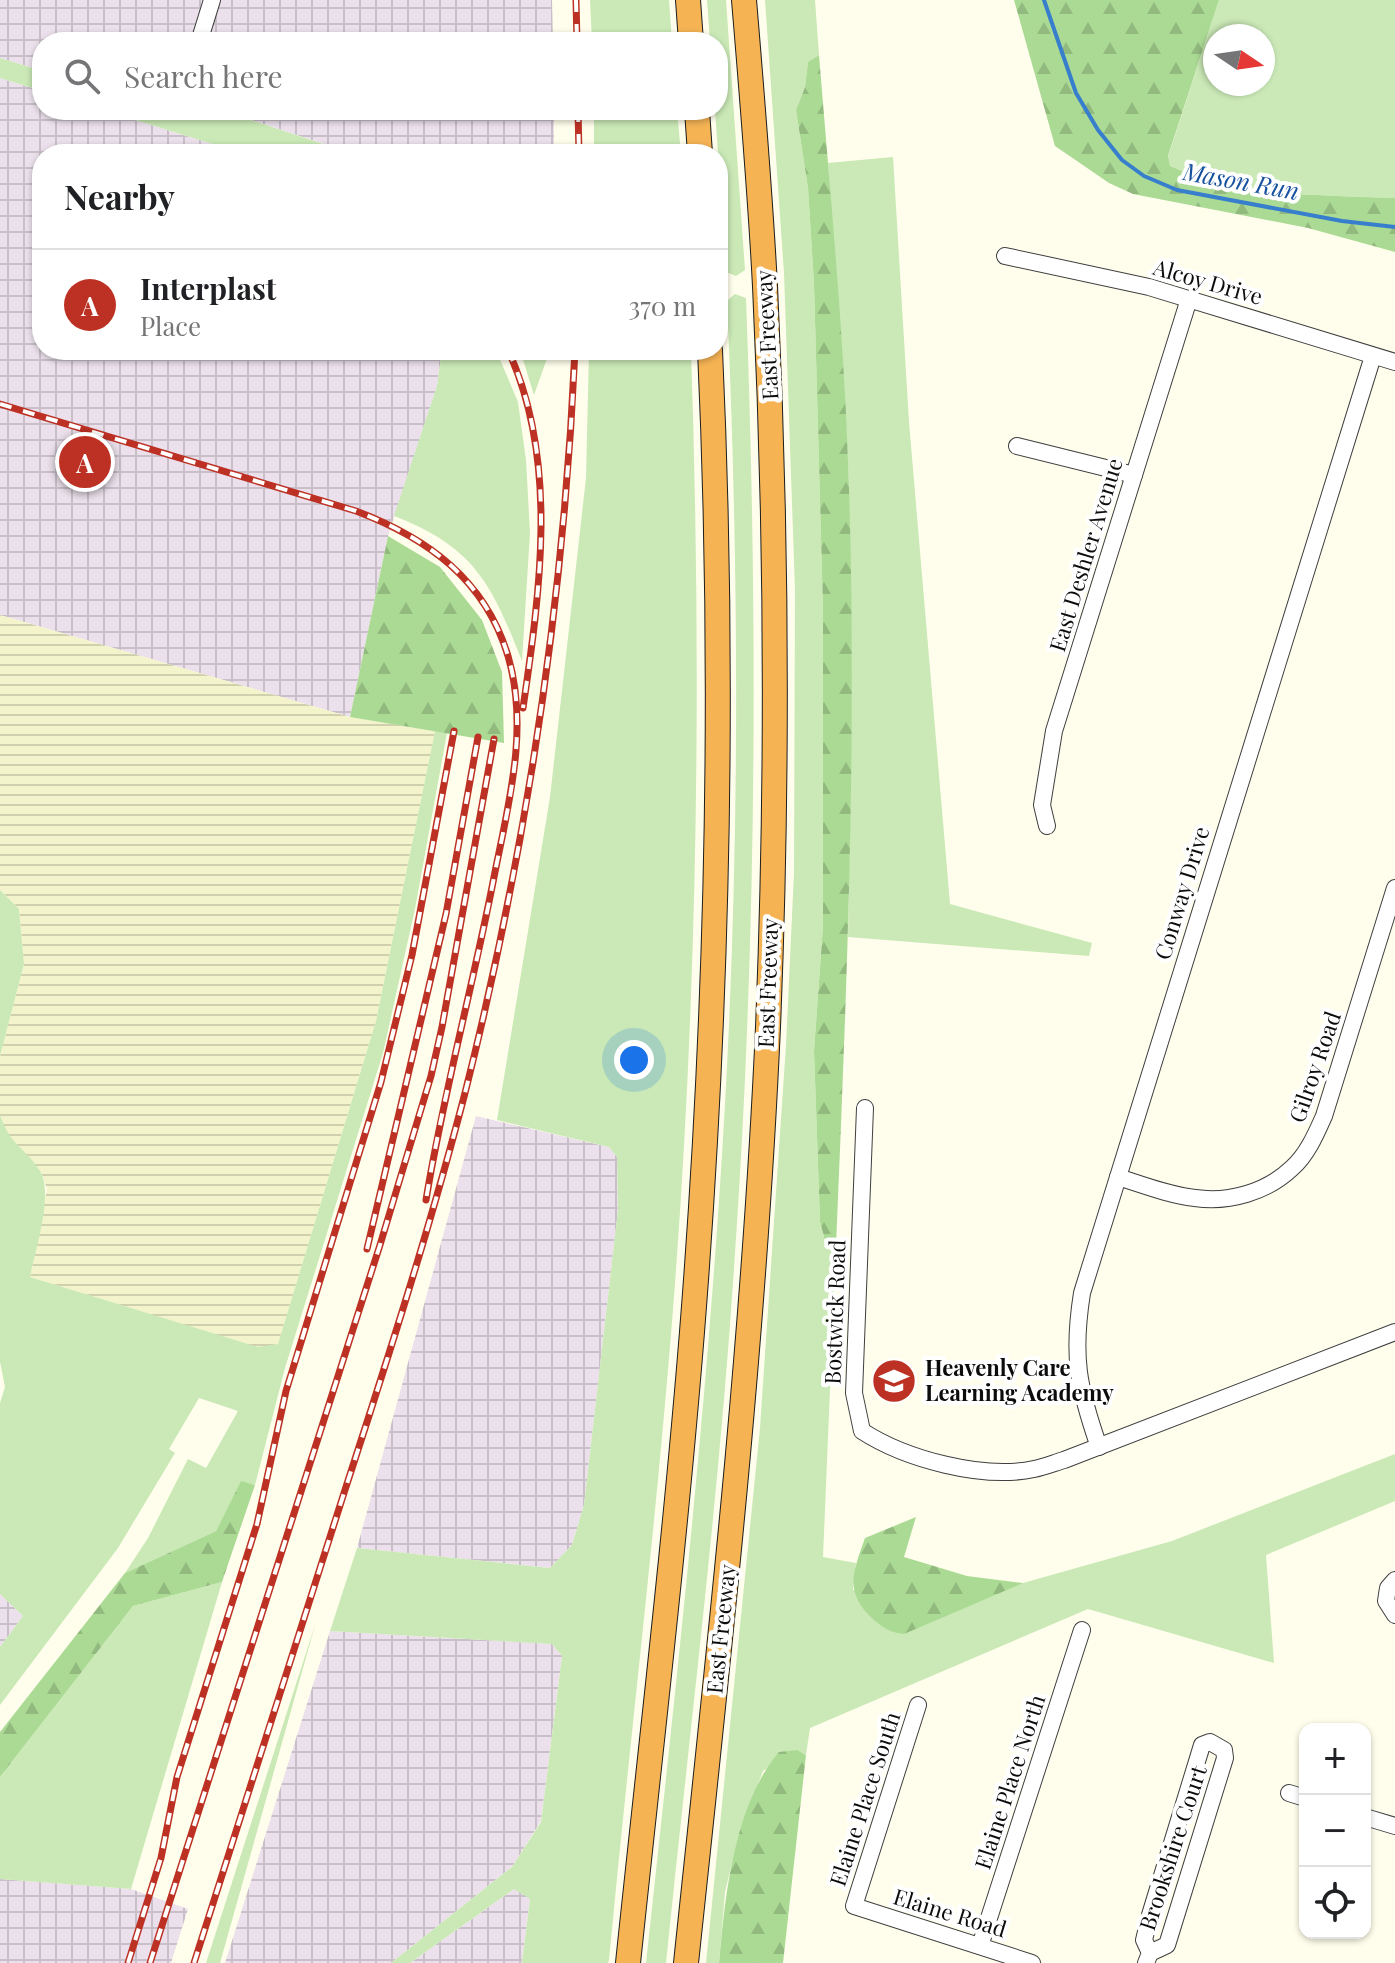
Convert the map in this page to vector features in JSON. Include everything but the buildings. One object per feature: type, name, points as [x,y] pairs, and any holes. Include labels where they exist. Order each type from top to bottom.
[{"type":"highway","points":[[688,0],[690,32]]},
{"type":"highway","name":"East Freeway","points":[[686,1963],[737,1463],[753,1275],[768,1025],[775,744],[771,436],[765,285],[744,0]]},
{"type":"highway","points":[[698,120],[699,144]]},
{"type":"highway","points":[[628,1963],[692,1331],[706,1093],[714,913],[717,730],[717,581],[710,360]]},
{"type":"street","points":[[202,32],[212,0]]},
{"type":"street","name":"Alcoy Drive","points":[[1005,256],[1149,287],[1395,362]]},
{"type":"street","name":"East Deshler Avenue","points":[[1047,826],[1042,805],[1054,731],[1189,299]]},
{"type":"street","name":"Conway Drive","points":[[1099,1447],[1081,1397],[1077,1361],[1077,1326],[1082,1293],[1373,356]]},
{"type":"street","points":[[1017,446],[1134,475]]},
{"type":"street","name":"Gilroy Road","points":[[1118,1177],[1177,1195],[1215,1200],[1239,1198],[1293,1168],[1313,1141],[1324,1116],[1395,888]]},
{"type":"street","name":"Bostwick Road","points":[[865,1108],[854,1393],[862,1431],[882,1444],[954,1467],[1005,1472],[1034,1470],[1395,1332]]},
{"type":"street","points":[[1395,1580],[1388,1588],[1386,1601],[1395,1615]]},
{"type":"street","name":"Elaine Place North","points":[[980,1946],[1082,1630]]},
{"type":"street","name":"Elaine Place South","points":[[854,1906],[918,1705]]},
{"type":"street","name":"Brookshire Court","points":[[1210,1742],[1224,1750],[1225,1758],[1167,1945],[1148,1958],[1144,1940],[1150,1915],[1202,1745],[1210,1742]]},
{"type":"street","points":[[1371,1819],[1395,1826]]},
{"type":"street","name":"Elaine Road","points":[[854,1906],[1032,1963]]},
{"type":"shaded area","points":[[0,0],[552,0],[553,32],[32,32],[32,68],[0,58]]},
{"type":"shaded area","points":[[0,78],[32,88],[32,120],[135,120],[213,144],[32,144],[32,360],[441,360],[437,386],[388,536],[350,717],[0,615]]},
{"type":"shaded area","points":[[251,120],[554,120],[554,144],[324,144]]},
{"type":"shaded area","points":[[476,1116],[609,1147],[617,1157],[618,1210],[584,1505],[572,1545],[550,1568],[357,1548]]},
{"type":"shaded area","points":[[0,1594],[23,1616],[0,1647]]},
{"type":"shaded area","points":[[330,1631],[552,1644],[562,1656],[541,1821],[512,1867],[391,1963],[225,1963]]},
{"type":"shaded area","points":[[0,1879],[131,1889],[188,1909],[171,1963],[0,1963]]},
{"type":"shaded area","points":[[514,1889],[530,1898],[522,1963],[410,1963]]},
{"type":"green space","points":[[590,0],[669,0],[671,32],[592,32]]},
{"type":"green space","points":[[707,0],[726,0],[745,270],[736,276],[728,273],[728,144],[717,144],[716,120],[728,120],[728,32],[709,32]]},
{"type":"green space","points":[[765,0],[815,0],[819,55],[808,62],[805,87],[796,110],[808,188],[814,284],[823,610],[823,926],[814,1051],[820,1222],[826,1244],[836,1246],[823,1557],[856,1563],[853,1590],[1023,1583],[1172,1541],[1395,1454],[1395,1501],[1266,1555],[1274,1663],[1088,1609],[810,1728],[806,1755],[796,1750],[763,1771],[738,1838],[725,1892],[719,1963],[706,1963],[760,1428],[786,1045],[794,873],[795,590],[784,273]]},
{"type":"green space","points":[[1014,0],[1219,0],[1211,24],[1203,24],[1203,49],[1168,156],[1170,166],[1225,184],[1253,189],[1395,198],[1395,252],[1308,228],[1133,194],[1109,183],[1055,146]]},
{"type":"green space","points":[[1219,0],[1395,0],[1395,198],[1252,189],[1170,166],[1168,157],[1203,49],[1203,96],[1275,96],[1275,24],[1211,24]]},
{"type":"green space","points":[[819,55],[843,359],[851,558],[850,853],[836,1246],[826,1244],[820,1222],[814,1051],[823,926],[823,610],[814,284],[808,188],[796,110],[805,87],[808,62]]},
{"type":"green space","points":[[0,58],[32,68],[32,88],[0,78]]},
{"type":"green space","points":[[135,120],[251,120],[323,144],[213,144]]},
{"type":"green space","points":[[594,120],[678,120],[680,144],[594,144]]},
{"type":"green space","points":[[893,157],[909,422],[950,904],[1092,943],[1089,956],[848,937],[852,673],[848,459],[828,163]]},
{"type":"green space","points":[[735,294],[746,298],[750,418],[754,657],[748,1014],[729,1342],[666,1963],[646,1963],[701,1427],[730,1004],[736,602],[728,300]]},
{"type":"green space","points":[[441,360],[500,360],[518,402],[526,460],[530,533],[522,661],[490,590],[462,555],[422,528],[394,516],[437,386]]},
{"type":"green space","points":[[523,360],[546,360],[534,395]]},
{"type":"green space","points":[[589,360],[691,360],[697,715],[692,958],[681,1201],[658,1482],[609,1960],[608,1963],[522,1963],[530,1899],[514,1889],[410,1963],[391,1963],[512,1867],[541,1822],[562,1656],[552,1644],[330,1631],[357,1548],[550,1568],[572,1545],[584,1505],[618,1210],[617,1157],[609,1147],[497,1120],[550,797],[586,478]]},
{"type":"green space","points":[[388,536],[440,567],[482,620],[502,672],[504,743],[350,717]]},
{"type":"green space","points":[[0,615],[350,717],[435,731],[376,1021],[278,1344],[258,1348],[30,1277],[47,1189],[41,1172],[7,1136],[0,1115],[0,1056],[24,964],[19,909],[0,890]]},
{"type":"green space","points":[[435,731],[447,733],[415,909],[383,1053],[285,1368],[255,1485],[241,1482],[216,1531],[125,1573],[148,1538],[188,1459],[206,1468],[238,1411],[199,1398],[169,1449],[175,1453],[118,1548],[0,1705],[0,1647],[23,1616],[0,1594],[0,1403],[5,1387],[0,1362],[0,1115],[9,1134],[40,1171],[44,1181],[44,1207],[30,1277],[258,1347],[278,1344],[376,1021]]},
{"type":"green space","points":[[0,890],[19,909],[24,964],[0,1056]]},
{"type":"green space","points":[[241,1481],[255,1485],[222,1582],[133,1606],[0,1777],[0,1732],[125,1573],[216,1531]]},
{"type":"green space","points":[[916,1517],[904,1557],[967,1576],[1023,1583],[904,1634],[882,1627],[865,1611],[855,1592],[857,1563],[865,1538]]},
{"type":"green space","points":[[222,1582],[131,1889],[0,1879],[0,1777],[133,1606]]},
{"type":"green space","points":[[316,1622],[220,1963],[206,1963]]},
{"type":"green space","points":[[797,1750],[806,1755],[783,1963],[719,1963],[734,1852],[751,1798],[779,1752]]},
{"type":"waterway","name":"Mason Run","points":[[1044,0],[1076,93],[1098,130],[1122,160],[1144,176],[1177,190],[1342,221],[1395,227]]},
{"type":"railway","points":[[576,0],[577,32]]},
{"type":"railway","points":[[578,120],[579,144]]},
{"type":"railway","points":[[512,360],[524,392],[540,481],[539,573],[523,708]]},
{"type":"railway","points":[[194,1963],[408,1294],[452,1144],[487,1002],[539,724],[562,538],[574,360]]},
{"type":"railway","points":[[0,404],[356,511],[382,522],[429,548],[450,565],[469,583],[498,629],[514,683],[517,710],[515,764],[426,1200]]},
{"type":"railway","points":[[128,1963],[161,1858],[177,1777],[257,1524],[286,1391],[381,1082],[412,955],[454,731]]},
{"type":"railway","points":[[367,1249],[446,914],[478,737]]},
{"type":"railway","points":[[150,1963],[380,1245],[431,1076],[494,739]]},
{"type":"place","name":"Interplast","points":[[85,462]]},
{"type":"place","name":"Heavenly Care Learning Academy","points":[[894,1381]]}]
